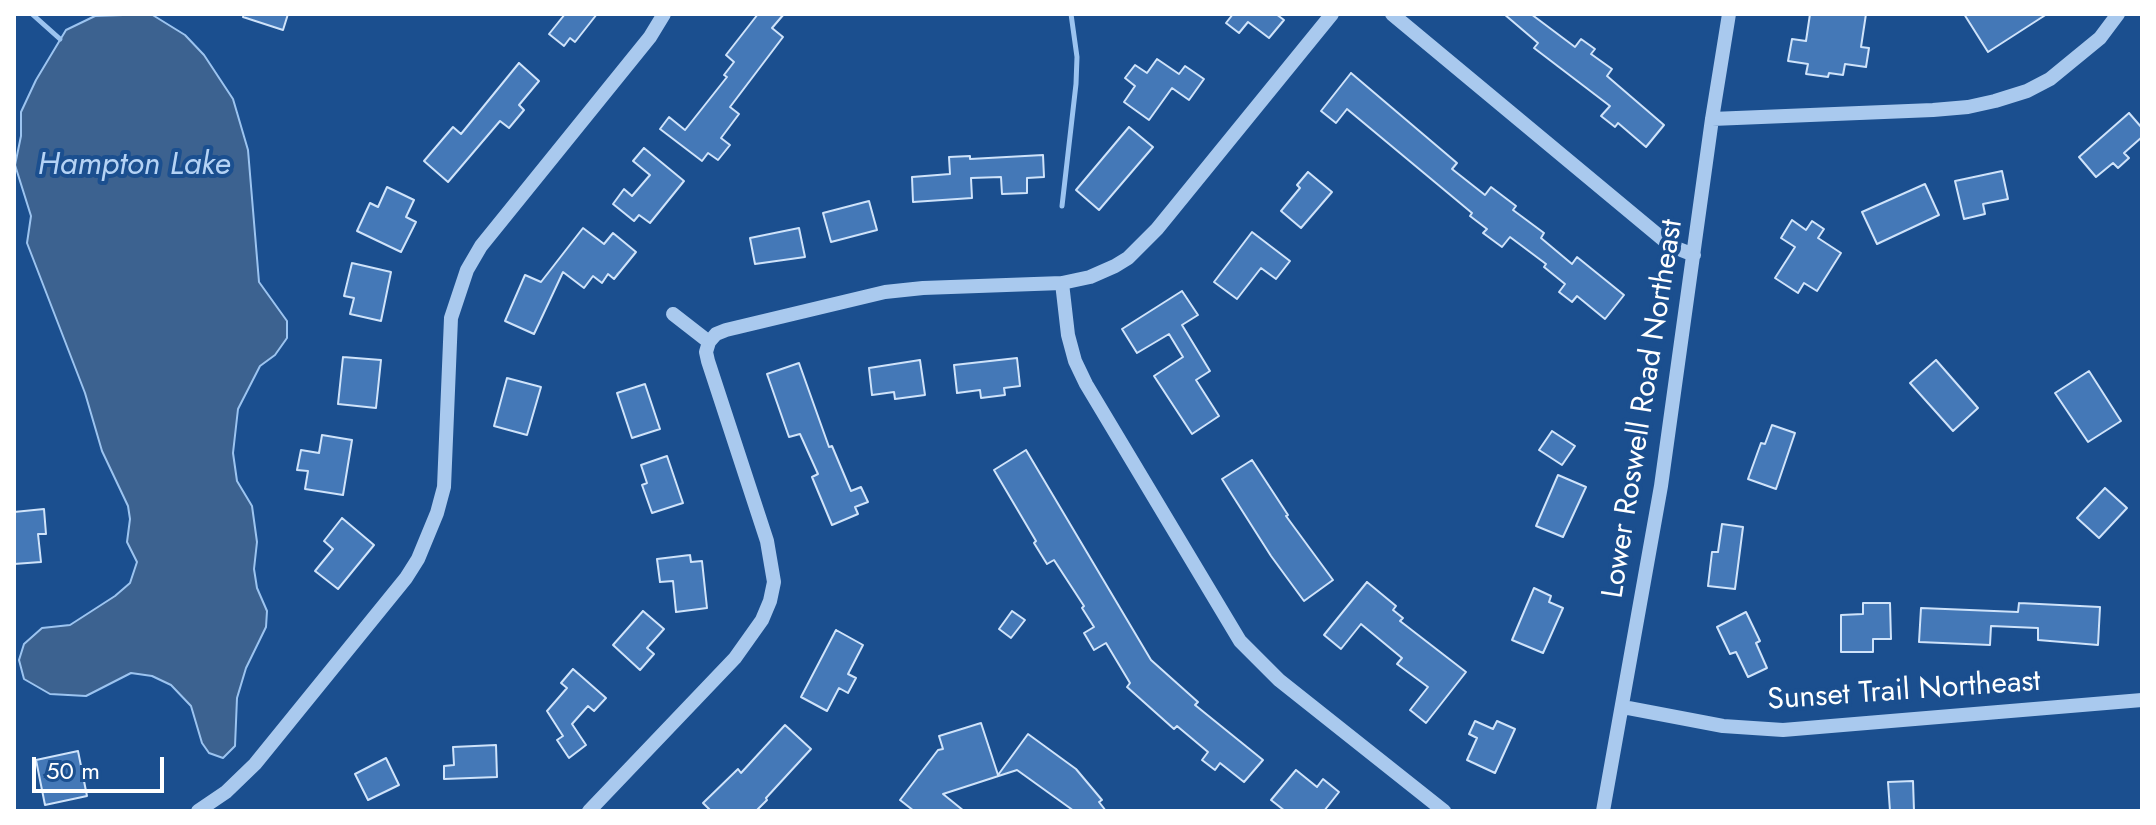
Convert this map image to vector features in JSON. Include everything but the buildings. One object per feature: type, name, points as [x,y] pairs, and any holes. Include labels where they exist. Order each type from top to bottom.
[{"type":"street","points":[[198,811],[226,792],[265,753],[418,559],[444,487],[449,329],[467,270],[481,246],[650,37],[664,14]]},
{"type":"street","points":[[589,811],[735,658],[762,620],[770,601],[774,582],[767,541],[706,352],[716,334],[885,292],[1062,283],[1090,277],[1115,266],[1143,245],[1332,14]]},
{"type":"street","points":[[1392,14],[1671,246],[1694,255]]},
{"type":"street","name":"Lower Roswell Road Northeast","points":[[1603,811],[1661,486],[1729,14]]},
{"type":"street","points":[[1712,119],[1933,110],[1995,101],[2027,91],[2050,79],[2100,38],[2118,14]]},
{"type":"street","points":[[1062,283],[1068,335],[1086,384],[1240,641],[1279,680],[1444,811]]},
{"type":"street","points":[[673,314],[709,342]]},
{"type":"street","name":"Sunset Trail Northeast","points":[[1623,707],[1723,726],[1783,730],[2142,700]]},
{"type":"water","name":"Hampton Lake","points":[[151,14],[185,35],[204,55],[233,99],[248,150],[259,282],[287,321],[287,338],[275,355],[260,366],[238,409],[233,453],[237,481],[252,506],[257,542],[254,569],[257,588],[267,611],[266,627],[246,668],[237,698],[235,746],[223,758],[209,753],[202,743],[191,706],[171,685],[152,676],[131,673],[86,696],[50,694],[24,679],[19,660],[24,644],[42,628],[70,625],[115,596],[130,583],[137,562],[127,542],[128,506],[102,451],[85,393],[27,243],[31,216],[15,165],[21,136],[21,112],[66,30],[95,16]]},
{"type":"waterway","points":[[32,14],[60,39]]},
{"type":"waterway","points":[[1062,206],[1076,84],[1077,57],[1071,14]]}]
